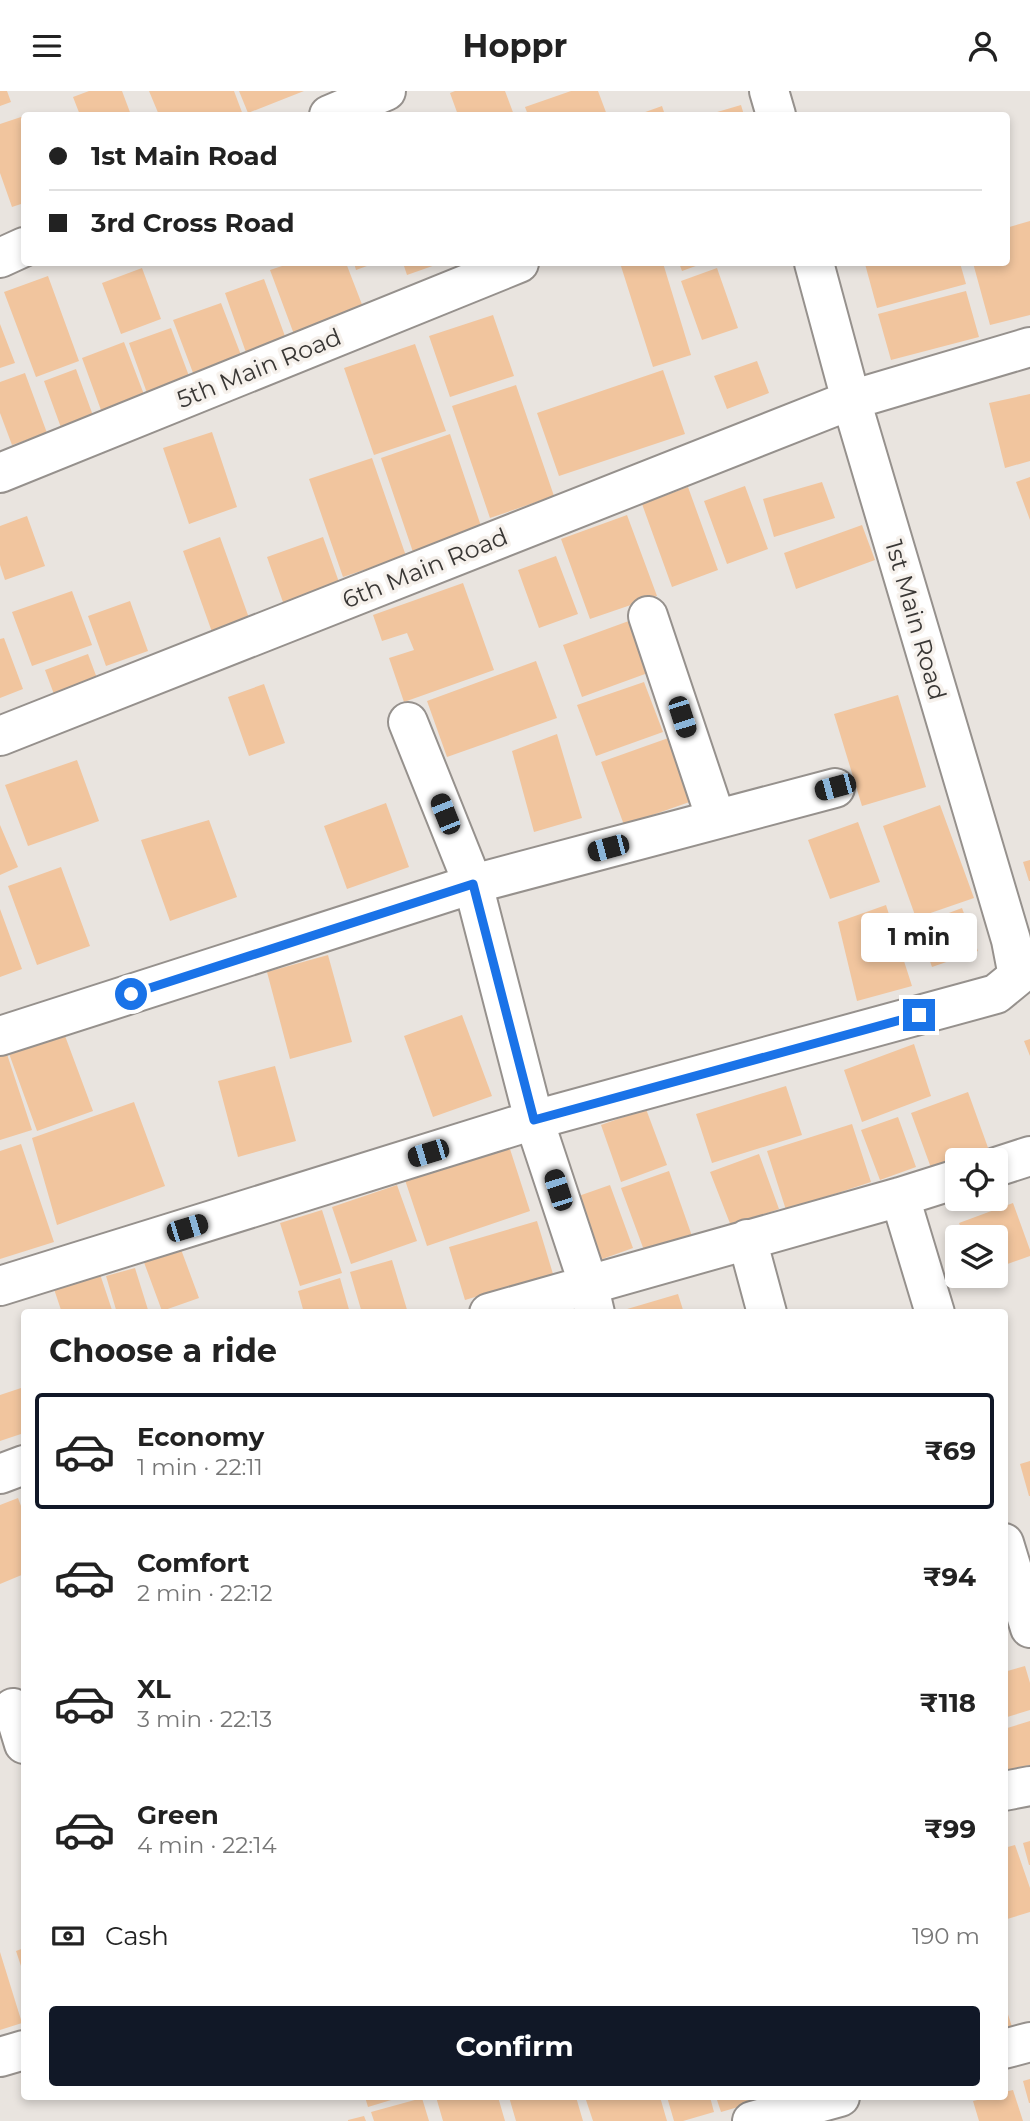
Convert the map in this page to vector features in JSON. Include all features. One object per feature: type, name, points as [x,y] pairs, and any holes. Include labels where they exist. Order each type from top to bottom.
[{"type":"street","points":[[336,112],[386,91]]},
{"type":"street","points":[[769,91],[775,112]]},
{"type":"street","points":[[0,258],[21,248]]},
{"type":"street","name":"5th Main Road","points":[[0,473],[512,266]]},
{"type":"street","name":"1st Main Road","points":[[534,1120],[996,994],[1017,976],[1010,940],[851,400],[815,266]]},
{"type":"street","name":"6th Main Road","points":[[0,736],[851,400],[1030,347]]},
{"type":"street","points":[[648,616],[716,819]]},
{"type":"street","points":[[408,722],[473,884],[534,1120],[592,1298]]},
{"type":"street","points":[[0,1036],[473,884],[835,787]]},
{"type":"street","points":[[0,1286],[534,1120]]},
{"type":"street","points":[[1008,1163],[1030,1156]]},
{"type":"street","points":[[516,1309],[592,1298],[747,1238],[945,1183]]},
{"type":"street","points":[[900,1197],[934,1309]]},
{"type":"street","points":[[747,1238],[765,1309]]},
{"type":"street","points":[[0,1474],[21,1466]]},
{"type":"street","points":[[1008,1556],[1030,1628]]},
{"type":"street","points":[[12,1708],[21,1735]]},
{"type":"street","points":[[1008,1790],[1030,1786]]},
{"type":"street","points":[[1008,2048],[1030,2042]]},
{"type":"street","points":[[0,2057],[21,2051]]},
{"type":"street","points":[[752,2121],[827,2100]]},
{"type":"building","points":[[0,91],[7,91],[11,102],[0,106]]},
{"type":"building","points":[[89,91],[122,91],[130,112],[79,112],[73,97]]},
{"type":"building","points":[[149,91],[234,91],[242,112],[158,112]]},
{"type":"building","points":[[239,91],[304,91],[251,112],[248,112]]},
{"type":"building","points":[[505,91],[513,112],[457,112],[450,93]]},
{"type":"building","points":[[571,91],[598,91],[606,112],[527,112],[525,107]]},
{"type":"building","points":[[741,105],[743,112],[717,112]]},
{"type":"building","points":[[662,106],[664,112],[645,112]]},
{"type":"building","points":[[21,117],[21,204],[12,207],[0,173],[0,124]]},
{"type":"building","points":[[1030,221],[1030,315],[990,325],[974,266],[1010,266],[1010,227]]},
{"type":"building","points":[[282,266],[347,266],[368,320],[298,345],[270,270]]},
{"type":"building","points":[[404,266],[432,266],[407,275]]},
{"type":"building","points":[[621,266],[664,266],[691,355],[653,367]]},
{"type":"building","points":[[680,266],[696,266],[682,271]]},
{"type":"building","points":[[866,266],[961,266],[966,284],[877,308]]},
{"type":"building","points":[[142,268],[161,319],[121,334],[102,283]]},
{"type":"building","points":[[717,268],[738,328],[702,340],[681,281]]},
{"type":"building","points":[[48,276],[79,361],[36,377],[4,292]]},
{"type":"building","points":[[264,279],[289,347],[249,361],[225,293]]},
{"type":"building","points":[[966,291],[979,337],[891,360],[878,314]]},
{"type":"building","points":[[221,303],[246,368],[198,386],[173,320]]},
{"type":"building","points":[[493,315],[514,376],[450,397],[429,336]]},
{"type":"building","points":[[0,324],[15,363],[0,368]]},
{"type":"building","points":[[171,328],[195,392],[152,407],[129,343]]},
{"type":"building","points":[[124,342],[148,405],[105,421],[82,358]]},
{"type":"building","points":[[415,344],[446,431],[374,455],[344,368]]},
{"type":"building","points":[[757,361],[769,393],[727,409],[714,376]]},
{"type":"building","points":[[76,369],[95,421],[63,433],[44,381]]},
{"type":"building","points":[[663,370],[685,434],[559,476],[537,413]]},
{"type":"building","points":[[25,373],[47,433],[12,445],[0,413],[0,382]]},
{"type":"building","points":[[516,385],[554,496],[490,518],[452,406]]},
{"type":"building","points":[[1030,394],[1030,461],[1005,468],[989,403]]},
{"type":"building","points":[[212,432],[237,507],[189,524],[163,448]]},
{"type":"building","points":[[450,434],[482,529],[413,552],[381,458]]},
{"type":"building","points":[[372,458],[406,556],[343,577],[309,479]]},
{"type":"building","points":[[1030,477],[1030,520],[1016,482]]},
{"type":"building","points":[[822,482],[835,518],[774,537],[763,499]]},
{"type":"building","points":[[745,486],[768,549],[727,564],[704,501]]},
{"type":"building","points":[[688,487],[718,570],[672,587],[642,504]]},
{"type":"building","points":[[627,515],[657,596],[590,619],[561,539]]},
{"type":"building","points":[[27,516],[45,566],[5,580],[0,565],[0,526]]},
{"type":"building","points":[[862,525],[875,560],[796,589],[784,553]]},
{"type":"building","points":[[220,537],[249,618],[212,632],[183,551]]},
{"type":"building","points":[[323,537],[340,585],[284,605],[267,557]]},
{"type":"building","points":[[556,556],[578,614],[539,628],[518,570]]},
{"type":"building","points":[[463,583],[494,670],[404,702],[389,658],[414,650],[407,633],[382,641],[373,615]]},
{"type":"building","points":[[72,591],[92,645],[32,666],[12,612]]},
{"type":"building","points":[[130,601],[148,651],[106,666],[88,616]]},
{"type":"building","points":[[637,618],[656,670],[582,697],[563,645]]},
{"type":"building","points":[[4,638],[23,689],[0,698],[0,639]]},
{"type":"building","points":[[88,654],[101,689],[58,705],[45,670]]},
{"type":"building","points":[[536,661],[557,718],[447,757],[427,701]]},
{"type":"building","points":[[644,682],[663,732],[596,756],[577,705]]},
{"type":"building","points":[[264,684],[285,743],[249,756],[228,697]]},
{"type":"building","points":[[898,695],[926,787],[862,806],[834,714]]},
{"type":"building","points":[[557,734],[582,818],[534,832],[512,751]]},
{"type":"building","points":[[674,736],[698,799],[624,825],[601,762]]},
{"type":"building","points":[[77,760],[99,821],[28,846],[5,785]]},
{"type":"building","points":[[386,803],[409,867],[347,889],[324,826]]},
{"type":"building","points":[[940,805],[974,898],[916,918],[883,826]]},
{"type":"building","points":[[209,820],[237,897],[170,921],[141,840]]},
{"type":"building","points":[[858,822],[880,882],[830,899],[808,840]]},
{"type":"building","points":[[0,825],[18,867],[0,875]]},
{"type":"building","points":[[1030,860],[1030,881],[1029,881],[1023,862]]},
{"type":"building","points":[[61,867],[90,946],[37,965],[8,886]]},
{"type":"building","points":[[886,905],[912,986],[857,1001],[838,922]]},
{"type":"building","points":[[962,908],[978,951],[932,967],[917,925]]},
{"type":"building","points":[[0,909],[22,969],[0,977]]},
{"type":"building","points":[[328,955],[352,1042],[290,1059],[267,972]]},
{"type":"building","points":[[462,1015],[492,1096],[433,1117],[404,1036]]},
{"type":"building","points":[[58,1017],[93,1111],[37,1131],[3,1037]]},
{"type":"building","points":[[1030,1039],[1030,1056],[1024,1041]]},
{"type":"building","points":[[914,1044],[931,1096],[862,1122],[844,1070]]},
{"type":"building","points":[[4,1045],[32,1130],[0,1140],[0,1046]]},
{"type":"building","points":[[275,1066],[296,1141],[238,1157],[218,1081]]},
{"type":"building","points":[[786,1086],[802,1135],[712,1163],[696,1114]]},
{"type":"building","points":[[968,1092],[988,1148],[945,1148],[945,1172],[934,1176],[911,1113]]},
{"type":"building","points":[[134,1102],[165,1186],[57,1225],[32,1138]]},
{"type":"building","points":[[646,1109],[667,1165],[621,1182],[601,1125]]},
{"type":"building","points":[[898,1117],[916,1167],[880,1180],[861,1130]]},
{"type":"building","points":[[852,1124],[871,1182],[786,1210],[767,1151]]},
{"type":"building","points":[[21,1144],[54,1242],[0,1259],[0,1151]]},
{"type":"building","points":[[509,1146],[530,1211],[427,1246],[405,1180]]},
{"type":"building","points":[[759,1154],[779,1209],[731,1226],[710,1172]]},
{"type":"building","points":[[669,1171],[692,1236],[645,1253],[621,1188]]},
{"type":"building","points":[[397,1185],[417,1241],[351,1264],[332,1207]]},
{"type":"building","points":[[610,1185],[633,1248],[594,1262],[570,1199]]},
{"type":"building","points":[[1013,1203],[1030,1256],[1008,1264],[1008,1225],[959,1223],[991,1211],[1008,1211],[1008,1205]]},
{"type":"building","points":[[322,1210],[342,1273],[300,1286],[280,1223]]},
{"type":"building","points":[[537,1221],[553,1274],[465,1300],[449,1247]]},
{"type":"building","points":[[179,1244],[199,1298],[161,1309],[142,1257]]},
{"type":"building","points":[[392,1260],[407,1309],[361,1309],[350,1272]]},
{"type":"building","points":[[135,1268],[148,1309],[116,1309],[106,1276]]},
{"type":"building","points":[[99,1271],[112,1309],[61,1309],[53,1286]]},
{"type":"building","points":[[340,1278],[349,1309],[303,1309],[298,1291]]},
{"type":"building","points":[[678,1294],[683,1309],[627,1309]]},
{"type":"building","points":[[21,1388],[21,1434],[0,1441],[0,1395]]},
{"type":"building","points":[[1030,1461],[1030,1496],[1029,1496],[1020,1464]]},
{"type":"building","points":[[18,1498],[21,1506],[21,1575],[0,1584],[0,1505]]},
{"type":"building","points":[[1025,1666],[1030,1683],[1030,1710],[1008,1717],[1008,1671]]},
{"type":"building","points":[[1030,1721],[1030,1765],[1008,1771],[1008,1728]]},
{"type":"building","points":[[1030,1841],[1030,1865],[1029,1865],[1023,1843]]},
{"type":"building","points":[[1015,1845],[1030,1888],[1030,1912],[1008,1919],[1008,1847]]},
{"type":"building","points":[[21,1949],[21,1966],[16,1951]]},
{"type":"building","points":[[0,1952],[21,2023],[0,2030]]},
{"type":"building","points":[[1008,2014],[1014,2033],[1008,2035]]},
{"type":"building","points":[[1030,2079],[1030,2103],[1029,2103],[1023,2081]]},
{"type":"building","points":[[1013,2090],[1023,2121],[979,2121],[973,2101],[1008,2100],[1008,2091]]},
{"type":"building","points":[[366,2100],[391,2100],[368,2107]]},
{"type":"building","points":[[423,2100],[429,2121],[374,2121],[371,2112]]},
{"type":"building","points":[[437,2100],[499,2100],[505,2121],[443,2121]]},
{"type":"building","points":[[510,2100],[577,2100],[583,2121],[516,2121]]},
{"type":"building","points":[[586,2100],[661,2100],[667,2121],[593,2121]]},
{"type":"building","points":[[668,2100],[711,2100],[714,2112],[674,2121]]},
{"type":"building","points":[[717,2100],[763,2100],[721,2112]]},
{"type":"building","points":[[364,2116],[366,2121],[348,2121],[348,2120]]},
{"type":"route","points":[[131,994],[473,884],[534,1120],[919,1015]]}]
